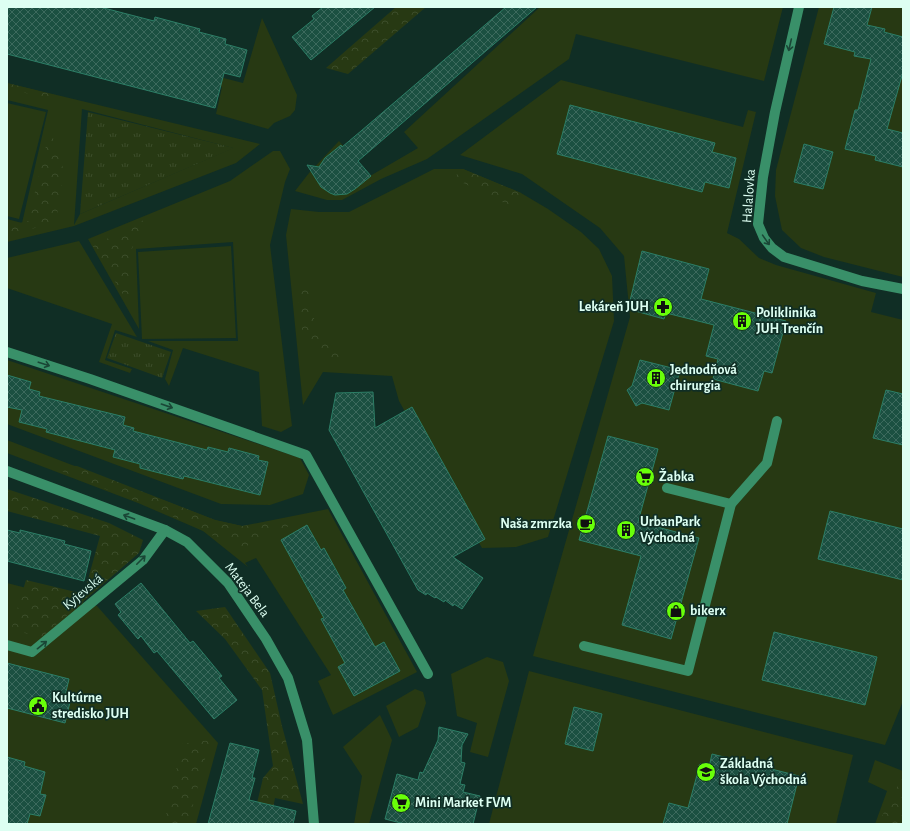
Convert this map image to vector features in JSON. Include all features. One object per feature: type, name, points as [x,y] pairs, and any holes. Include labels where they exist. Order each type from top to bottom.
[{"type":"street","name":"Halalovka","points":[[799,7],[775,112],[763,177],[758,224],[764,238],[772,248],[784,257],[840,274],[903,289]]},
{"type":"street","points":[[7,352],[90,379],[306,455],[428,674]]},
{"type":"street","points":[[584,646],[688,671],[731,504],[766,463],[777,421]]},
{"type":"street","name":"Mateja Bela","points":[[7,471],[165,530],[187,542],[228,583],[266,639],[288,678],[308,740],[314,824]]},
{"type":"street","points":[[667,488],[731,504]]},
{"type":"street","name":"Kyjevská","points":[[7,644],[32,652],[142,560],[165,530]]},
{"type":"green space","points":[[396,7],[426,7],[348,74],[326,68]]},
{"type":"green space","points":[[540,7],[783,7],[764,81],[576,34],[569,59],[427,159],[381,179],[342,200],[327,200],[295,191],[309,173],[339,141],[370,176],[418,148],[404,132]]},
{"type":"green space","points":[[819,7],[903,7],[903,277],[824,257],[801,248],[782,230],[775,196],[776,170]]},
{"type":"green space","points":[[262,18],[297,95],[295,110],[290,116],[274,123],[268,129],[216,114],[222,87],[7,32],[7,22],[243,83]]},
{"type":"green space","points":[[561,80],[743,127],[748,110],[756,112],[727,233],[739,239],[759,258],[776,265],[876,293],[871,312],[903,320],[903,701],[885,745],[533,656],[630,317],[624,256],[600,228],[522,174],[460,155]]},
{"type":"green space","points":[[7,83],[260,144],[236,163],[74,226],[7,242],[7,219],[22,223],[48,110],[7,100]],"holes":[[[82,109],[233,148],[80,214],[74,225]]]},
{"type":"green space","points":[[7,83],[66,98],[63,103],[7,88]]},
{"type":"green space","points":[[7,103],[46,112],[19,219],[7,216]]},
{"type":"green space","points":[[88,112],[234,148],[80,214]]},
{"type":"green space","points":[[50,129],[64,171],[56,221],[7,237],[7,226],[28,221]]},
{"type":"green space","points":[[273,151],[280,151],[290,169],[285,182],[270,245],[292,426],[281,432],[262,426],[259,372],[183,348],[169,386],[165,379],[173,350],[148,341],[238,341],[233,242],[136,249],[139,329],[88,239],[230,181]]},
{"type":"green space","points":[[434,169],[463,169],[521,193],[548,209],[581,232],[599,249],[612,276],[614,321],[548,537],[516,547],[482,548],[399,401],[392,376],[323,372],[303,405],[286,235],[291,209],[319,212],[349,212]]},
{"type":"green space","points":[[463,169],[521,193],[521,211],[453,178]]},
{"type":"green space","points":[[144,220],[129,256],[130,306],[93,246]]},
{"type":"green space","points":[[79,241],[137,337],[115,330],[105,360],[132,369],[130,373],[99,362],[112,324],[7,288],[7,258]]},
{"type":"green space","points":[[231,246],[236,338],[142,339],[138,252]]},
{"type":"green space","points":[[306,276],[317,334],[341,353],[339,367],[303,338],[297,287]]},
{"type":"green space","points":[[116,333],[171,352],[162,378],[107,358]]},
{"type":"green space","points":[[7,360],[300,458],[309,475],[303,494],[270,505],[221,504],[7,424]]},
{"type":"green space","points":[[7,440],[215,520],[242,526],[328,509],[417,672],[333,715],[318,681],[331,675],[256,558],[245,563],[248,567],[203,531],[138,503],[7,453]]},
{"type":"green space","points":[[47,465],[77,466],[215,520],[242,526],[304,519],[240,549],[179,519]]},
{"type":"green space","points":[[7,489],[109,523],[143,540],[139,553],[42,637],[11,630],[26,580],[84,594],[100,536],[7,511]]},
{"type":"green space","points":[[7,583],[97,606],[218,743],[196,824],[7,824]]},
{"type":"green space","points":[[225,607],[270,673],[282,726],[303,804],[275,798],[270,824],[252,824],[263,778],[273,766],[262,690],[225,639],[196,611]]},
{"type":"green space","points":[[487,657],[503,662],[509,681],[488,757],[470,752],[477,723],[457,716],[451,674]]},
{"type":"green space","points":[[529,671],[853,755],[836,824],[489,824]]},
{"type":"green space","points":[[415,689],[423,692],[426,703],[418,727],[399,737],[386,706]]},
{"type":"green space","points":[[380,715],[392,740],[369,824],[354,824],[362,776],[343,747]]},
{"type":"green space","points":[[210,740],[188,824],[164,824],[182,744]]},
{"type":"green space","points":[[875,760],[903,771],[903,824],[875,824],[887,791],[868,782]]},
{"type":"green space","points":[[902,777],[903,824],[878,824]]},
{"type":"building","points":[[7,7],[100,7],[154,21],[155,17],[200,29],[199,32],[226,39],[225,44],[247,50],[240,77],[224,73],[215,108],[7,54]]},
{"type":"building","points":[[323,7],[375,7],[311,60],[292,37],[314,19],[312,16]]},
{"type":"building","points":[[506,7],[537,7],[358,161],[371,176],[347,194],[335,195],[321,187],[307,165],[319,167],[325,158],[341,145],[342,147]]},
{"type":"building","points":[[834,7],[872,7],[867,25],[885,29],[884,32],[903,37],[903,72],[887,129],[903,133],[903,167],[875,160],[876,156],[845,149],[855,110],[858,110],[871,59],[854,56],[855,52],[824,44]]},
{"type":"building","points":[[570,105],[715,143],[712,152],[736,158],[729,188],[705,182],[702,192],[557,154]]},
{"type":"building","points":[[804,144],[833,152],[823,189],[794,182]]},
{"type":"building","name":"Poliklinika JUH Trenčín","points":[[642,251],[709,269],[701,299],[786,321],[772,373],[764,371],[758,391],[713,379],[718,359],[706,356],[714,325],[666,313],[664,319],[628,309]]},
{"type":"building","name":"Jednodňová chirurgia","points":[[640,360],[680,370],[669,410],[642,403],[636,406],[627,390],[632,386]]},
{"type":"building","points":[[7,375],[31,382],[29,389],[40,392],[39,396],[125,417],[123,425],[134,428],[133,431],[207,450],[208,447],[228,452],[229,448],[259,456],[258,460],[268,462],[260,495],[184,476],[183,479],[140,468],[140,464],[113,457],[115,450],[46,432],[47,429],[19,422],[22,410],[7,407]]},
{"type":"building","points":[[886,390],[903,394],[903,445],[873,438]]},
{"type":"building","points":[[373,392],[375,428],[412,407],[485,539],[453,557],[483,578],[462,609],[454,604],[453,606],[445,600],[444,602],[418,590],[329,430],[336,393]]},
{"type":"building","name":"UrbanPark Východná","points":[[608,436],[658,449],[638,522],[699,538],[671,639],[622,625],[641,556],[579,540]]},
{"type":"building","points":[[830,511],[903,529],[903,580],[818,559]]},
{"type":"building","points":[[307,525],[321,550],[324,548],[346,588],[343,590],[375,647],[384,642],[400,671],[354,696],[338,667],[345,663],[321,619],[324,618],[281,540]]},
{"type":"building","points":[[7,530],[20,533],[20,530],[65,541],[64,544],[91,551],[84,581],[7,561]]},
{"type":"building","points":[[141,583],[190,643],[193,641],[222,676],[219,678],[237,700],[214,719],[157,651],[154,653],[141,636],[138,639],[118,615],[121,612],[115,604]]},
{"type":"building","points":[[774,632],[877,657],[865,705],[762,680]]},
{"type":"building","name":"Kultúrne stredisko JUH","points":[[7,663],[69,679],[64,700],[70,702],[65,723],[7,708]]},
{"type":"building","points":[[574,707],[602,714],[593,751],[565,744]]},
{"type":"building","points":[[439,727],[468,734],[462,745],[461,762],[465,763],[460,784],[465,785],[463,792],[480,796],[473,824],[405,824],[385,819],[397,774],[418,780],[420,772],[423,773],[438,740]]},
{"type":"building","points":[[230,743],[259,750],[252,778],[255,778],[249,800],[296,811],[293,824],[208,824]]},
{"type":"building","points":[[712,754],[799,776],[787,824],[663,824],[669,803],[688,808],[700,764],[709,767]]},
{"type":"building","points":[[7,757],[25,762],[24,766],[45,772],[40,794],[46,795],[40,816],[30,814],[27,824],[7,824]]},
{"type":"place","name":"Lekáreň JUH","points":[[663,307]]},
{"type":"place","name":"Poliklinika JUH Trenčín","points":[[742,321]]},
{"type":"place","name":"Jednodňová chirurgia","points":[[656,378]]},
{"type":"place","name":"Žabka","points":[[645,477]]},
{"type":"place","name":"Naša zmrzka","points":[[586,524]]},
{"type":"place","name":"UrbanPark Východná","points":[[626,530]]},
{"type":"place","name":"bikerx","points":[[676,611]]},
{"type":"place","name":"Kultúrne stredisko JUH","points":[[38,706]]},
{"type":"place","name":"Základná škola Východná","points":[[706,772]]},
{"type":"place","name":"Mini Market FVM","points":[[401,803]]}]
